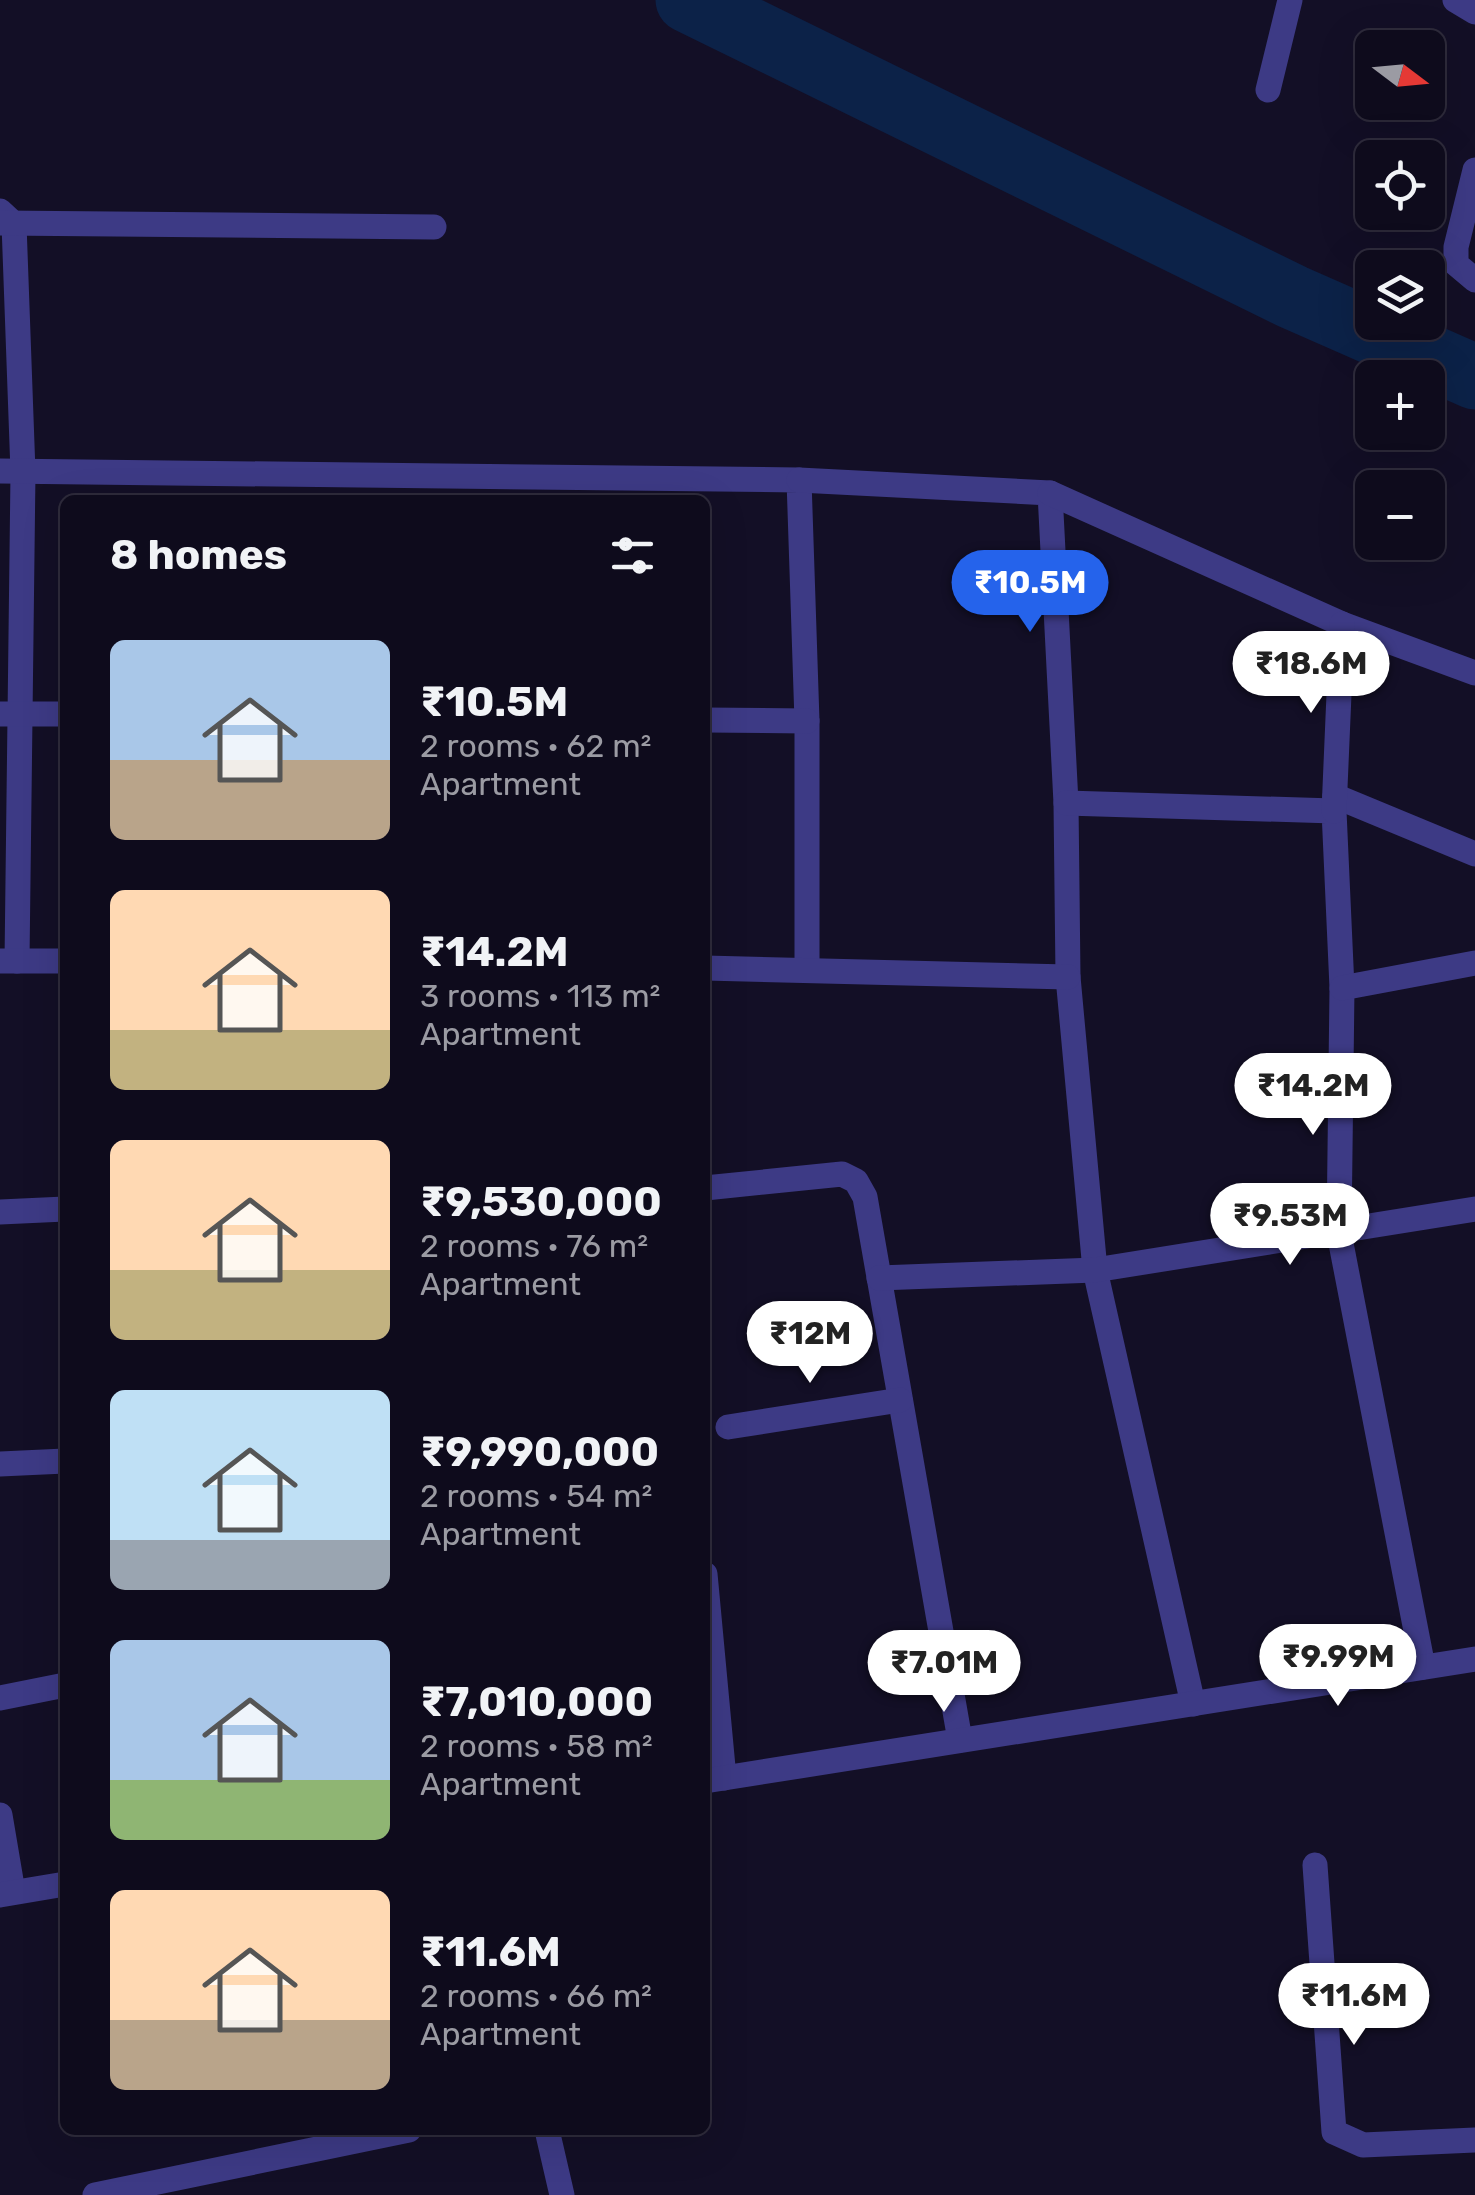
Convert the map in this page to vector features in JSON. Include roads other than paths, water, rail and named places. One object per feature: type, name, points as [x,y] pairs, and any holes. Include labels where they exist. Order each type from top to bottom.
[{"type":"street","points":[[1268,90],[1290,0]]},
{"type":"street","points":[[1455,0],[1475,12]]},
{"type":"street","points":[[1475,170],[1456,246],[1456,264],[1475,280]]},
{"type":"street","points":[[60,961],[8,961],[12,472],[5,220],[434,227]]},
{"type":"street","points":[[12,472],[799,480],[1050,493],[1342,624],[1475,672]]},
{"type":"street","points":[[799,480],[807,721],[807,967]]},
{"type":"street","points":[[1050,493],[1066,803],[1068,978],[1094,1270],[1192,1704]]},
{"type":"street","points":[[1342,624],[1334,804],[1342,988],[1339,1233],[1423,1667]]},
{"type":"street","points":[[10,714],[60,714]]},
{"type":"street","points":[[710,720],[807,721]]},
{"type":"street","points":[[1066,803],[1334,804],[1475,854]]},
{"type":"street","points":[[1342,988],[1475,963]]},
{"type":"street","points":[[710,968],[807,967],[1068,978]]},
{"type":"street","points":[[710,1187],[842,1174],[856,1181],[865,1198],[960,1740]]},
{"type":"street","points":[[0,1212],[60,1208]]},
{"type":"street","points":[[879,1278],[1094,1270],[1475,1209]]},
{"type":"street","points":[[728,1427],[900,1400]]},
{"type":"street","points":[[0,1464],[60,1460]]},
{"type":"street","points":[[710,1688],[714,1780],[1475,1659]]},
{"type":"street","points":[[0,1698],[60,1686]]},
{"type":"street","points":[[0,1815],[6,1894],[60,1885]]},
{"type":"street","points":[[1316,1866],[1334,2132],[1363,2145],[1475,2140]]},
{"type":"street","points":[[94,2195],[309,2140],[359,2135]]},
{"type":"street","points":[[548,2135],[562,2195]]},
{"type":"waterway","points":[[688,0],[1293,297],[1475,377]]}]
